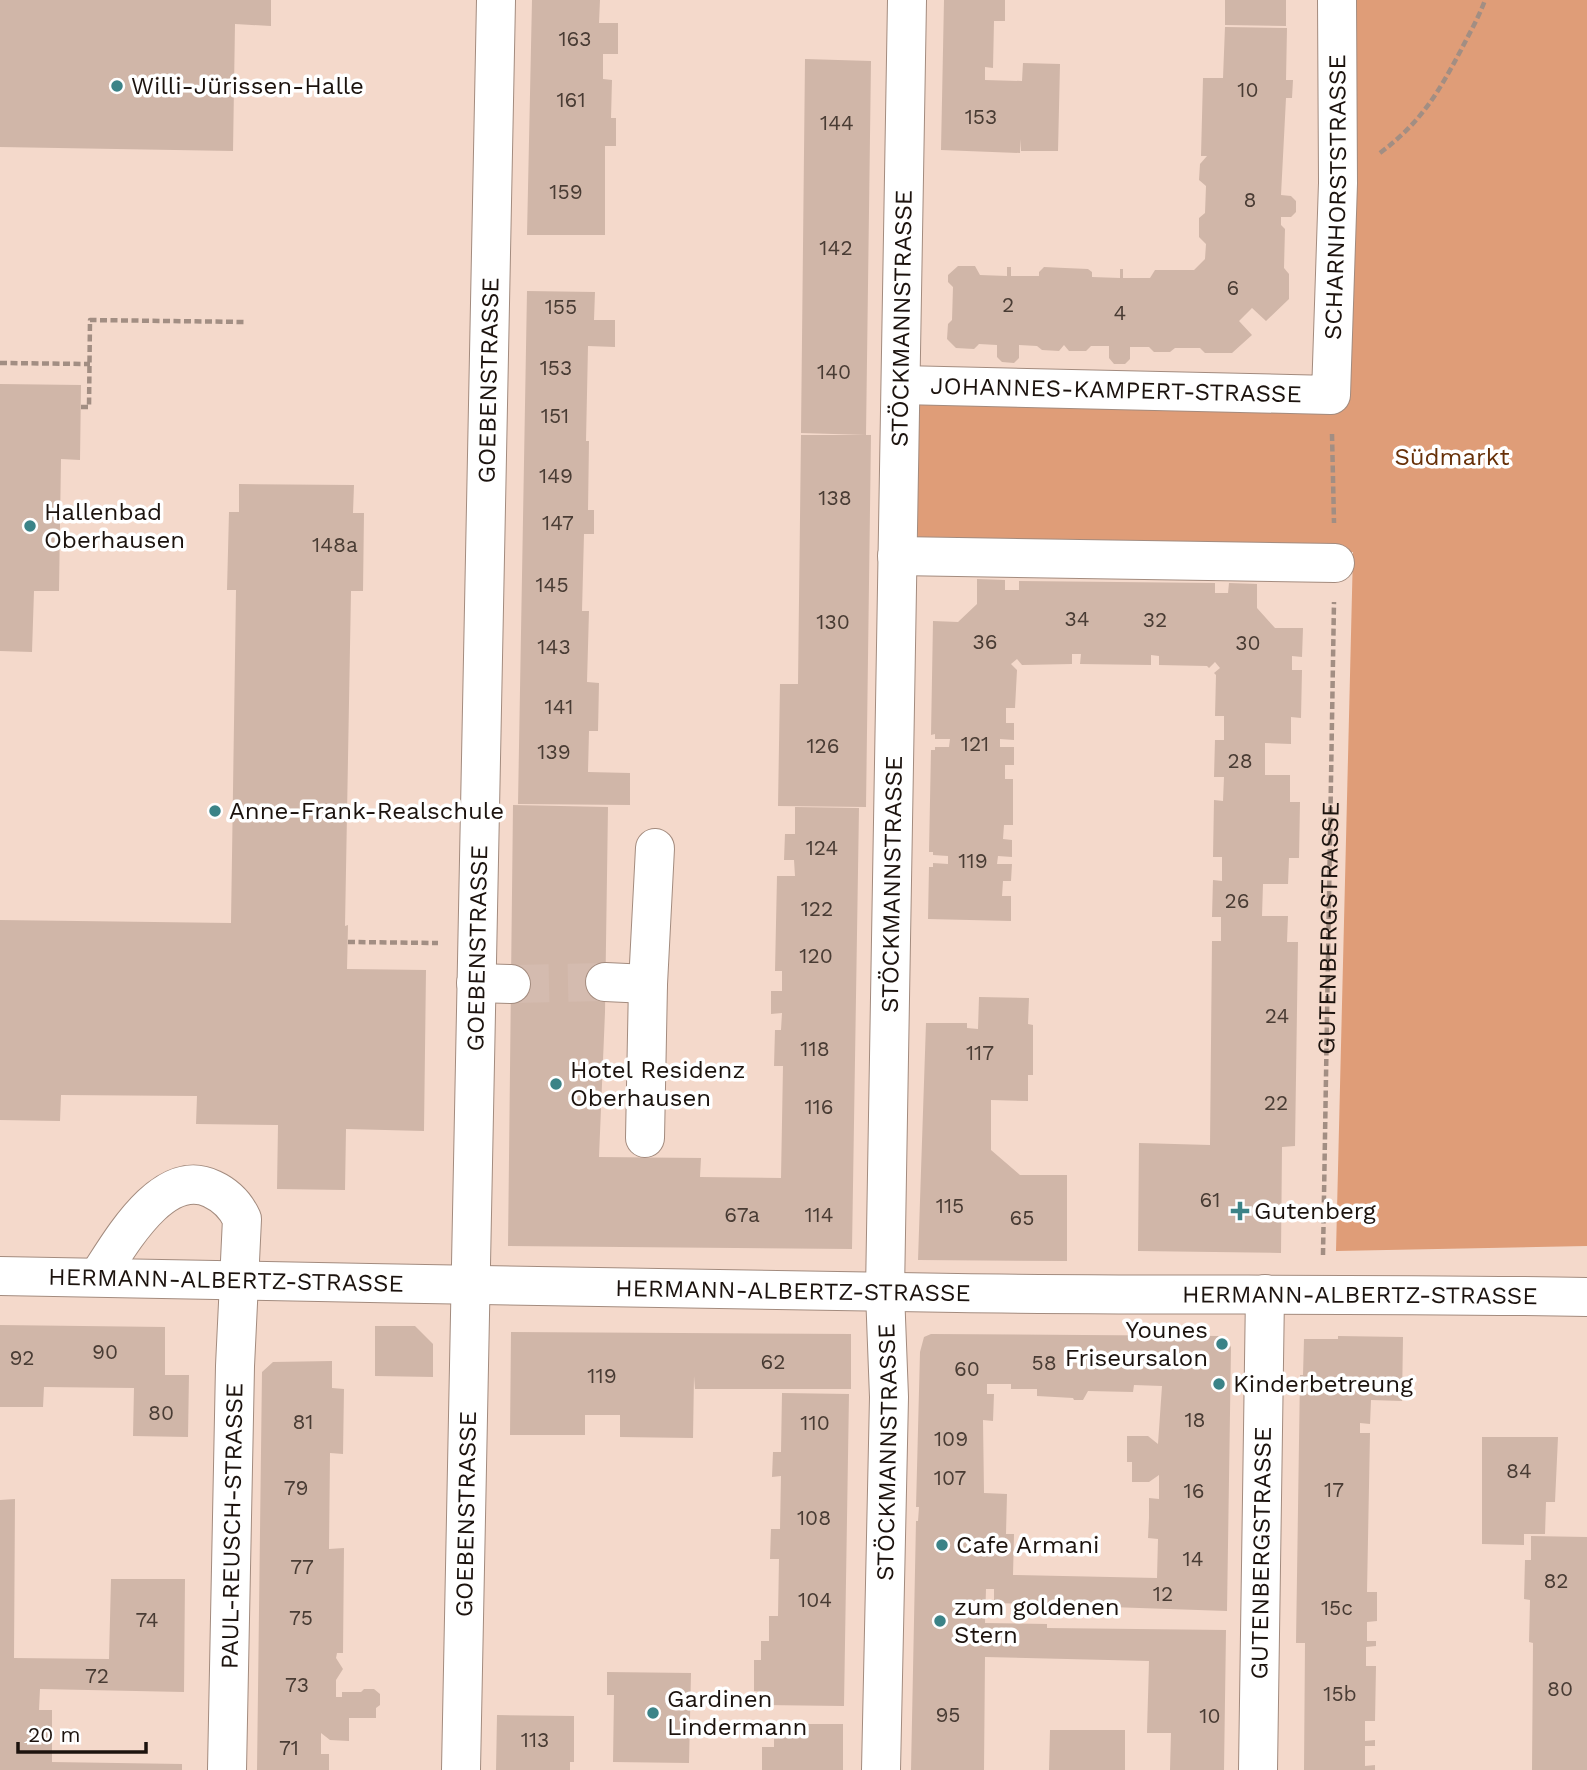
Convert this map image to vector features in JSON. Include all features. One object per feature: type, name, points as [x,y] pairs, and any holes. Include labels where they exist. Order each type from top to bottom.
[{"type":"street","name":"GOEBENSTRASSE","points":[[461,1770],[469,1287],[494,983],[477,944],[496,0]]},
{"type":"street","name":"STÖCKMANNSTRASSE","points":[[881,1770],[890,1397],[885,1292],[907,0]]},
{"type":"street","name":"SCHARNHORSTSTRASSE","points":[[1332,394],[1338,183],[1337,0]]},
{"type":"street","name":"JOHANNES-KAMPERT-STRASSE","points":[[901,384],[1332,394]]},
{"type":"street","points":[[897,556],[1335,563]]},
{"type":"street","points":[[645,1138],[648,984],[655,848]]},
{"type":"street","points":[[605,982],[648,984]]},
{"type":"street","name":"PAUL-REUSCH-STRASSE","points":[[98,1277],[119,1245],[159,1197],[175,1188],[196,1184],[220,1193],[239,1212],[242,1219],[235,1366],[227,1770]]},
{"type":"street","name":"HERMANN-ALBERTZ-STRASSE","points":[[0,1276],[469,1287],[1587,1297]]},
{"type":"street","name":"GUTENBERGSTRASSE","points":[[1258,1770],[1265,1294]]},
{"type":"path","points":[[1338,183],[1415,124],[1426,110],[1485,0]]},
{"type":"path","points":[[81,407],[89,407],[90,320],[246,322]]},
{"type":"path","points":[[0,363],[90,364]]},
{"type":"path","name":"GUTENBERGSTRASSE","points":[[1323,1294],[1335,563],[1332,394]]},
{"type":"path","points":[[348,942],[477,944]]},
{"type":"green space","name":"Südmarkt","points":[[1337,0],[1587,0],[1587,1246],[1336,1251],[1353,552],[920,554],[901,385],[1331,394]]},
{"type":"building","name":"Willi-Jürissen-Halle","points":[[0,0],[271,0],[271,26],[235,24],[233,151],[0,147]]},
{"type":"building","points":[[532,0],[600,0],[599,23],[618,23],[618,54],[603,54],[603,79],[612,80],[611,118],[616,118],[616,146],[605,146],[605,235],[527,235]]},
{"type":"building","points":[[944,0],[1005,0],[1005,21],[994,21],[993,68],[985,67],[985,80],[1022,81],[1023,63],[1060,64],[1058,151],[1021,151],[1020,139],[1020,153],[941,150]]},
{"type":"building","points":[[1225,0],[1286,0],[1286,26],[1225,25]]},
{"type":"building","points":[[1225,27],[1287,28],[1286,80],[1293,80],[1292,98],[1286,98],[1281,195],[1291,196],[1296,201],[1296,212],[1291,217],[1281,217],[1281,225],[1285,229],[1284,268],[1289,274],[1289,299],[1266,321],[1252,308],[1239,321],[1252,335],[1232,353],[1205,353],[1200,348],[1175,348],[1170,352],[1154,352],[1149,347],[1130,347],[1130,359],[1125,364],[1114,364],[1109,358],[1109,346],[1091,346],[1086,351],[1069,351],[1064,345],[1059,351],[1019,345],[1019,358],[1014,363],[1002,362],[997,357],[997,345],[979,344],[974,349],[956,348],[947,339],[948,324],[952,320],[953,287],[948,282],[948,275],[958,266],[975,266],[980,275],[1007,276],[1007,267],[1011,267],[1011,276],[1039,276],[1044,267],[1088,269],[1092,272],[1092,277],[1120,278],[1120,269],[1123,269],[1123,278],[1150,278],[1155,270],[1194,270],[1205,259],[1206,244],[1199,237],[1199,218],[1205,213],[1206,186],[1199,180],[1200,164],[1207,156],[1201,156],[1203,78],[1223,78]]},
{"type":"building","points":[[805,59],[871,61],[866,435],[801,433]]},
{"type":"building","points":[[527,291],[595,292],[594,320],[615,320],[615,347],[588,346],[588,510],[594,510],[594,534],[584,534],[582,611],[589,611],[587,682],[599,683],[598,731],[589,731],[588,772],[630,773],[630,805],[518,804]]},
{"type":"building","name":"Hallenbad Oberhausen","points":[[0,384],[81,385],[80,460],[61,459],[59,591],[34,591],[32,652],[0,651]]},
{"type":"building","points":[[801,435],[871,435],[866,807],[778,806],[780,684],[798,684]]},
{"type":"building","points":[[239,484],[354,485],[353,513],[364,513],[363,591],[351,591],[345,926],[348,925],[347,969],[426,970],[424,1131],[346,1129],[345,1190],[277,1189],[278,1125],[196,1124],[197,1096],[61,1095],[60,1121],[0,1120],[0,920],[231,923],[236,590],[227,590],[229,512],[239,512]]},
{"type":"building","points":[[977,579],[1005,580],[1005,590],[1019,590],[1019,581],[1215,583],[1215,593],[1228,593],[1229,583],[1257,584],[1257,608],[1275,628],[1303,628],[1302,657],[1292,656],[1292,670],[1302,670],[1301,718],[1291,717],[1291,744],[1265,743],[1265,775],[1290,775],[1290,802],[1300,802],[1299,858],[1289,858],[1288,884],[1263,884],[1262,916],[1288,916],[1287,942],[1298,942],[1295,1146],[1282,1147],[1281,1253],[1138,1251],[1139,1143],[1210,1145],[1212,941],[1221,941],[1221,917],[1212,917],[1213,880],[1222,881],[1222,857],[1213,857],[1214,800],[1223,801],[1224,777],[1214,777],[1215,740],[1224,740],[1224,716],[1215,716],[1214,673],[1220,668],[1215,662],[1209,668],[1159,665],[1159,656],[1151,655],[1151,665],[1080,664],[1081,654],[1072,654],[1072,664],[1022,665],[1017,659],[1011,664],[1017,670],[1015,708],[1006,708],[1006,723],[1014,723],[1014,740],[1000,739],[1000,747],[1014,747],[1014,765],[1005,765],[1005,779],[1013,779],[1013,825],[1004,825],[1003,839],[1012,840],[1012,857],[998,856],[997,864],[1012,864],[1011,881],[1003,881],[1002,896],[1011,896],[1011,921],[928,919],[929,867],[933,867],[933,863],[948,864],[948,856],[933,855],[933,852],[929,852],[931,750],[935,750],[935,747],[949,747],[950,739],[935,739],[935,734],[931,735],[933,621],[958,622],[977,604]]},
{"type":"building","points":[[513,805],[608,807],[605,1012],[599,1157],[701,1158],[700,1177],[781,1178],[783,1066],[774,1066],[775,1030],[781,1030],[782,1013],[771,1014],[771,991],[782,991],[782,971],[775,971],[777,876],[795,876],[794,860],[784,860],[785,834],[795,834],[795,807],[859,808],[852,1249],[508,1246]]},
{"type":"building","points":[[979,997],[1029,998],[1028,1024],[1033,1025],[1033,1075],[1028,1075],[1028,1101],[991,1100],[991,1150],[1020,1175],[1067,1175],[1067,1261],[918,1260],[926,1023],[967,1023],[967,1028],[978,1029]]},
{"type":"building","points":[[0,1325],[165,1327],[165,1375],[189,1375],[188,1437],[133,1436],[134,1388],[44,1387],[43,1407],[0,1407]]},
{"type":"building","points":[[375,1326],[415,1326],[433,1344],[433,1377],[375,1376]]},
{"type":"building","points":[[511,1332],[851,1334],[851,1389],[695,1389],[694,1376],[693,1438],[620,1437],[620,1415],[585,1415],[585,1435],[510,1435]]},
{"type":"building","points":[[931,1334],[1221,1336],[1231,1347],[1227,1611],[997,1603],[994,1600],[994,1589],[986,1589],[985,1623],[1047,1624],[1047,1628],[1226,1630],[1224,1770],[1170,1770],[1171,1733],[1147,1733],[1149,1661],[985,1657],[984,1770],[911,1770],[916,1521],[919,1507],[916,1507],[920,1352],[924,1337]],"holes":[[[987,1384],[1011,1384],[1011,1389],[1037,1389],[1037,1396],[1074,1400],[1083,1400],[1088,1391],[1133,1392],[1134,1385],[1162,1386],[1158,1444],[1148,1436],[1127,1436],[1127,1462],[1132,1462],[1132,1482],[1149,1482],[1159,1475],[1159,1499],[1149,1498],[1148,1538],[1158,1539],[1157,1578],[1013,1575],[1014,1534],[1006,1534],[1007,1494],[984,1493],[983,1420],[993,1421],[994,1394],[987,1394]]]},
{"type":"building","points":[[1338,1336],[1403,1337],[1402,1401],[1371,1400],[1370,1424],[1360,1423],[1360,1433],[1370,1433],[1367,1592],[1377,1592],[1377,1621],[1367,1622],[1367,1641],[1376,1641],[1376,1646],[1366,1647],[1366,1666],[1376,1666],[1375,1721],[1365,1721],[1365,1741],[1375,1740],[1375,1746],[1365,1746],[1365,1766],[1375,1765],[1375,1770],[1304,1770],[1305,1643],[1296,1643],[1300,1375],[1303,1375],[1304,1339],[1338,1339]]},
{"type":"building","points":[[332,1361],[332,1388],[344,1389],[343,1454],[330,1453],[329,1549],[344,1548],[343,1653],[337,1653],[336,1658],[343,1669],[336,1680],[336,1697],[342,1697],[342,1692],[374,1689],[380,1694],[380,1705],[376,1708],[376,1718],[349,1718],[349,1741],[330,1740],[321,1733],[321,1754],[329,1754],[329,1770],[257,1770],[262,1372],[273,1362]]},
{"type":"building","points":[[782,1393],[849,1394],[844,1706],[763,1705],[763,1692],[754,1691],[754,1660],[761,1660],[761,1641],[769,1641],[769,1616],[778,1616],[779,1559],[770,1559],[771,1529],[780,1529],[781,1476],[772,1477],[773,1452],[781,1452]]},
{"type":"building","points":[[1482,1437],[1558,1437],[1555,1502],[1546,1502],[1545,1534],[1524,1534],[1524,1545],[1482,1544]]},
{"type":"building","points":[[15,1499],[14,1658],[109,1659],[111,1579],[185,1579],[184,1692],[40,1689],[39,1710],[52,1710],[52,1762],[182,1764],[182,1770],[0,1770],[0,1500]]},
{"type":"building","points":[[1531,1536],[1587,1537],[1587,1770],[1532,1770],[1533,1643],[1529,1642],[1530,1600],[1524,1599],[1525,1560],[1531,1560]]},
{"type":"building","points":[[607,1672],[691,1673],[689,1763],[613,1762],[614,1695],[607,1695]]},
{"type":"building","points":[[497,1715],[574,1716],[574,1762],[570,1762],[570,1770],[496,1770]]},
{"type":"building","points":[[774,1724],[843,1724],[843,1770],[762,1770],[762,1747],[774,1747]]},
{"type":"building","points":[[1050,1730],[1125,1730],[1125,1770],[1049,1770]]},
{"type":"tunnel","points":[[511,984],[605,982]]},
{"type":"place","name":"Willi-Jürissen-Halle","points":[[117,86]]},
{"type":"place","name":"Hallenbad Oberhausen","points":[[30,526]]},
{"type":"place","name":"Anne-Frank-Realschule","points":[[215,811]]},
{"type":"place","name":"Hotel Residenz Oberhausen","points":[[556,1084]]},
{"type":"place","name":"Gutenberg","points":[[1240,1211]]},
{"type":"place","name":"Younes Friseursalon","points":[[1222,1344]]},
{"type":"place","name":"Kinderbetreung","points":[[1219,1384]]},
{"type":"place","name":"Cafe Armani","points":[[942,1545]]},
{"type":"place","name":"zum goldenen Stern","points":[[940,1621]]},
{"type":"place","name":"Gardinen Lindermann","points":[[653,1713]]}]
